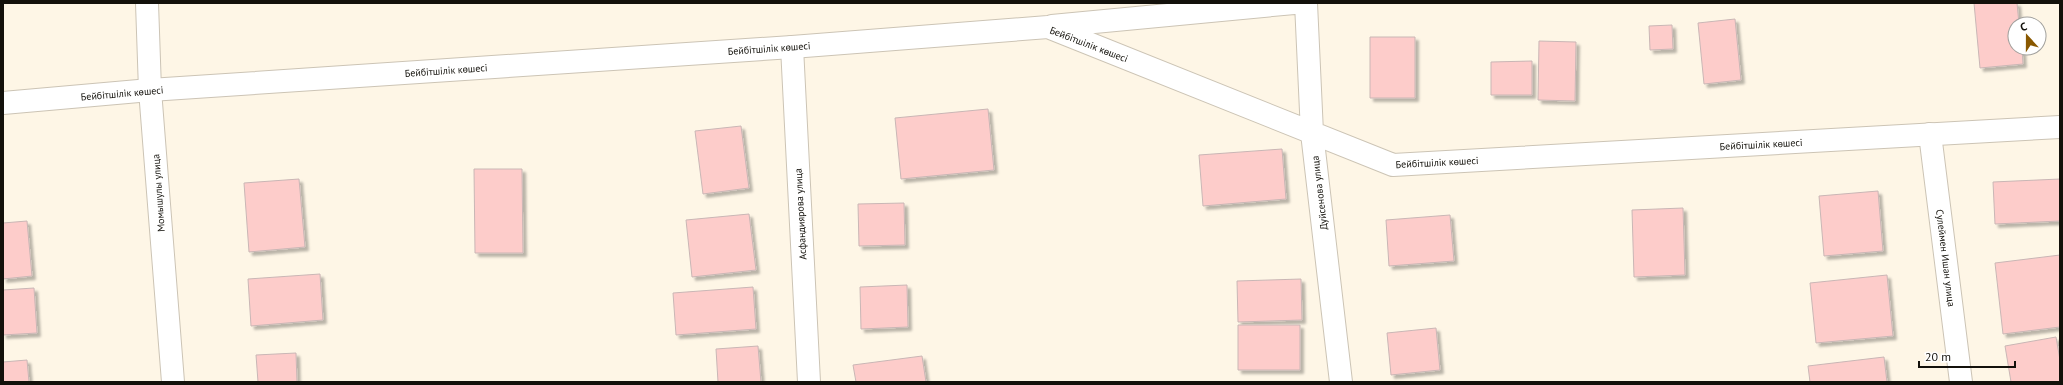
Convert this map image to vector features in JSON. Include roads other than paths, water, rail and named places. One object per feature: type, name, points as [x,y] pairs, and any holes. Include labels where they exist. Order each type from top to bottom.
[{"type":"street","name":"Момышулы улица","points":[[147,3],[150,90],[173,382]]},
{"type":"street","points":[[1048,27],[1294,3]]},
{"type":"street","name":"Дуйсенова улица","points":[[1306,3],[1312,133],[1341,382]]},
{"type":"street","name":"Бейбітшілік көшесі","points":[[3,104],[150,90],[792,47],[1048,27],[1393,165],[2060,127]]},
{"type":"street","name":"Асфандиярова улица","points":[[792,47],[809,382]]},
{"type":"street","name":"Сулеймен Ишан улица","points":[[1930,134],[1961,382]]}]
